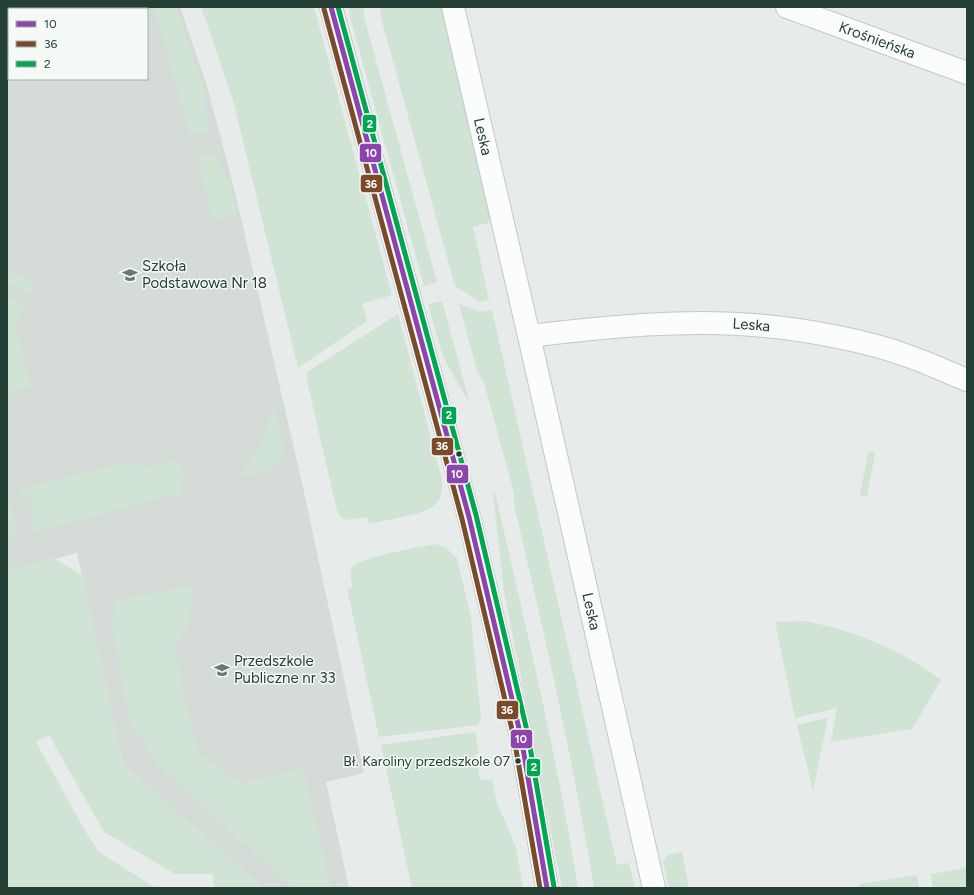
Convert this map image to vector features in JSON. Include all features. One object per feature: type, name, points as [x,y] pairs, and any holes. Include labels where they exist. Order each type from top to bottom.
[{"type":"street","points":[[331,7],[471,525],[521,737],[547,888]]},
{"type":"street","name":"Leska","points":[[453,7],[654,888]]},
{"type":"street","name":"Krośnieńska","points":[[787,7],[967,73]]},
{"type":"street","name":"Leska","points":[[529,336],[581,330],[694,322],[766,326],[841,338],[899,353],[967,380]]},
{"type":"shaded area","name":"Szkoła Podstawowa Nr 18","points":[[7,7],[180,7],[207,86],[234,188],[304,492],[364,773],[326,782],[349,888],[264,888],[123,765],[77,553],[7,571]]},
{"type":"green space","points":[[154,7],[176,7],[204,89],[208,131],[190,135]]},
{"type":"green space","points":[[201,7],[314,7],[392,295],[362,304],[367,321],[298,368],[233,100]]},
{"type":"green space","points":[[349,7],[364,7],[364,17],[437,282],[424,286],[350,17]]},
{"type":"green space","points":[[381,7],[444,7],[491,216],[488,223],[473,227],[489,300],[480,302],[455,286],[380,14]]},
{"type":"green space","points":[[214,154],[231,188],[237,215],[213,221],[197,158]]},
{"type":"green space","points":[[7,268],[35,284],[29,295],[7,282]]},
{"type":"green space","points":[[7,296],[24,305],[15,323],[31,386],[7,392]]},
{"type":"green space","points":[[442,301],[470,404],[443,357],[428,304]]},
{"type":"green space","points":[[459,304],[481,312],[492,310],[617,865],[629,863],[635,888],[594,888],[577,792],[547,648],[514,505],[514,493],[484,383],[477,371]]},
{"type":"green space","points":[[398,314],[442,480],[442,490],[436,503],[425,511],[369,524],[367,517],[347,520],[340,516],[337,511],[307,381],[307,372]]},
{"type":"green space","points":[[273,408],[282,442],[280,459],[276,465],[269,470],[239,477],[261,447]]},
{"type":"green space","points":[[868,452],[875,453],[867,497],[860,496]]},
{"type":"green space","points":[[174,459],[184,473],[181,493],[31,532],[30,525],[35,523],[29,497],[22,499],[20,490],[125,462],[144,466],[156,466],[162,465]]},
{"type":"green space","points":[[495,492],[550,739],[570,838],[578,888],[562,888],[504,591],[493,493]]},
{"type":"green space","points":[[7,493],[18,536],[7,539]]},
{"type":"green space","points":[[436,544],[446,548],[457,558],[471,618],[481,720],[477,725],[379,737],[347,588],[353,587],[351,570],[357,564],[377,556]]},
{"type":"green space","points":[[55,559],[82,575],[123,765],[264,888],[214,888],[213,874],[175,874],[104,832],[49,735],[36,742],[84,829],[99,852],[156,888],[7,888],[7,571]]},
{"type":"green space","points":[[193,585],[189,623],[174,651],[198,753],[240,783],[303,769],[331,888],[293,888],[159,766],[129,719],[112,624],[115,601]]},
{"type":"green space","points":[[806,621],[843,630],[877,643],[910,659],[941,680],[912,729],[831,742],[837,708],[795,718],[775,622]]},
{"type":"green space","points":[[828,718],[813,791],[797,725]]},
{"type":"green space","points":[[475,732],[479,754],[475,755],[480,780],[492,779],[497,803],[516,847],[523,888],[412,888],[381,745]]},
{"type":"green space","points":[[682,852],[689,888],[669,888],[663,861],[668,855]]},
{"type":"green space","points":[[967,868],[967,888],[933,888],[931,874]]},
{"type":"green space","points":[[917,875],[919,888],[859,888],[859,884]]},
{"type":"transit line","name":"10","points":[[331,7],[469,517],[521,737],[547,888]]},
{"type":"transit line","name":"2","points":[[338,7],[476,515],[528,735],[554,887]]},
{"type":"transit line","name":"36","points":[[324,9],[462,519],[514,738],[540,888]]},
{"type":"place","name":"Szkoła Podstawowa Nr 18","points":[[130,275]]},
{"type":"place","name":"Przedszkole Publiczne nr 33","points":[[222,670]]},
{"type":"place","name":"Bł. Karoliny przedszkole 07","points":[[518,761]]}]
